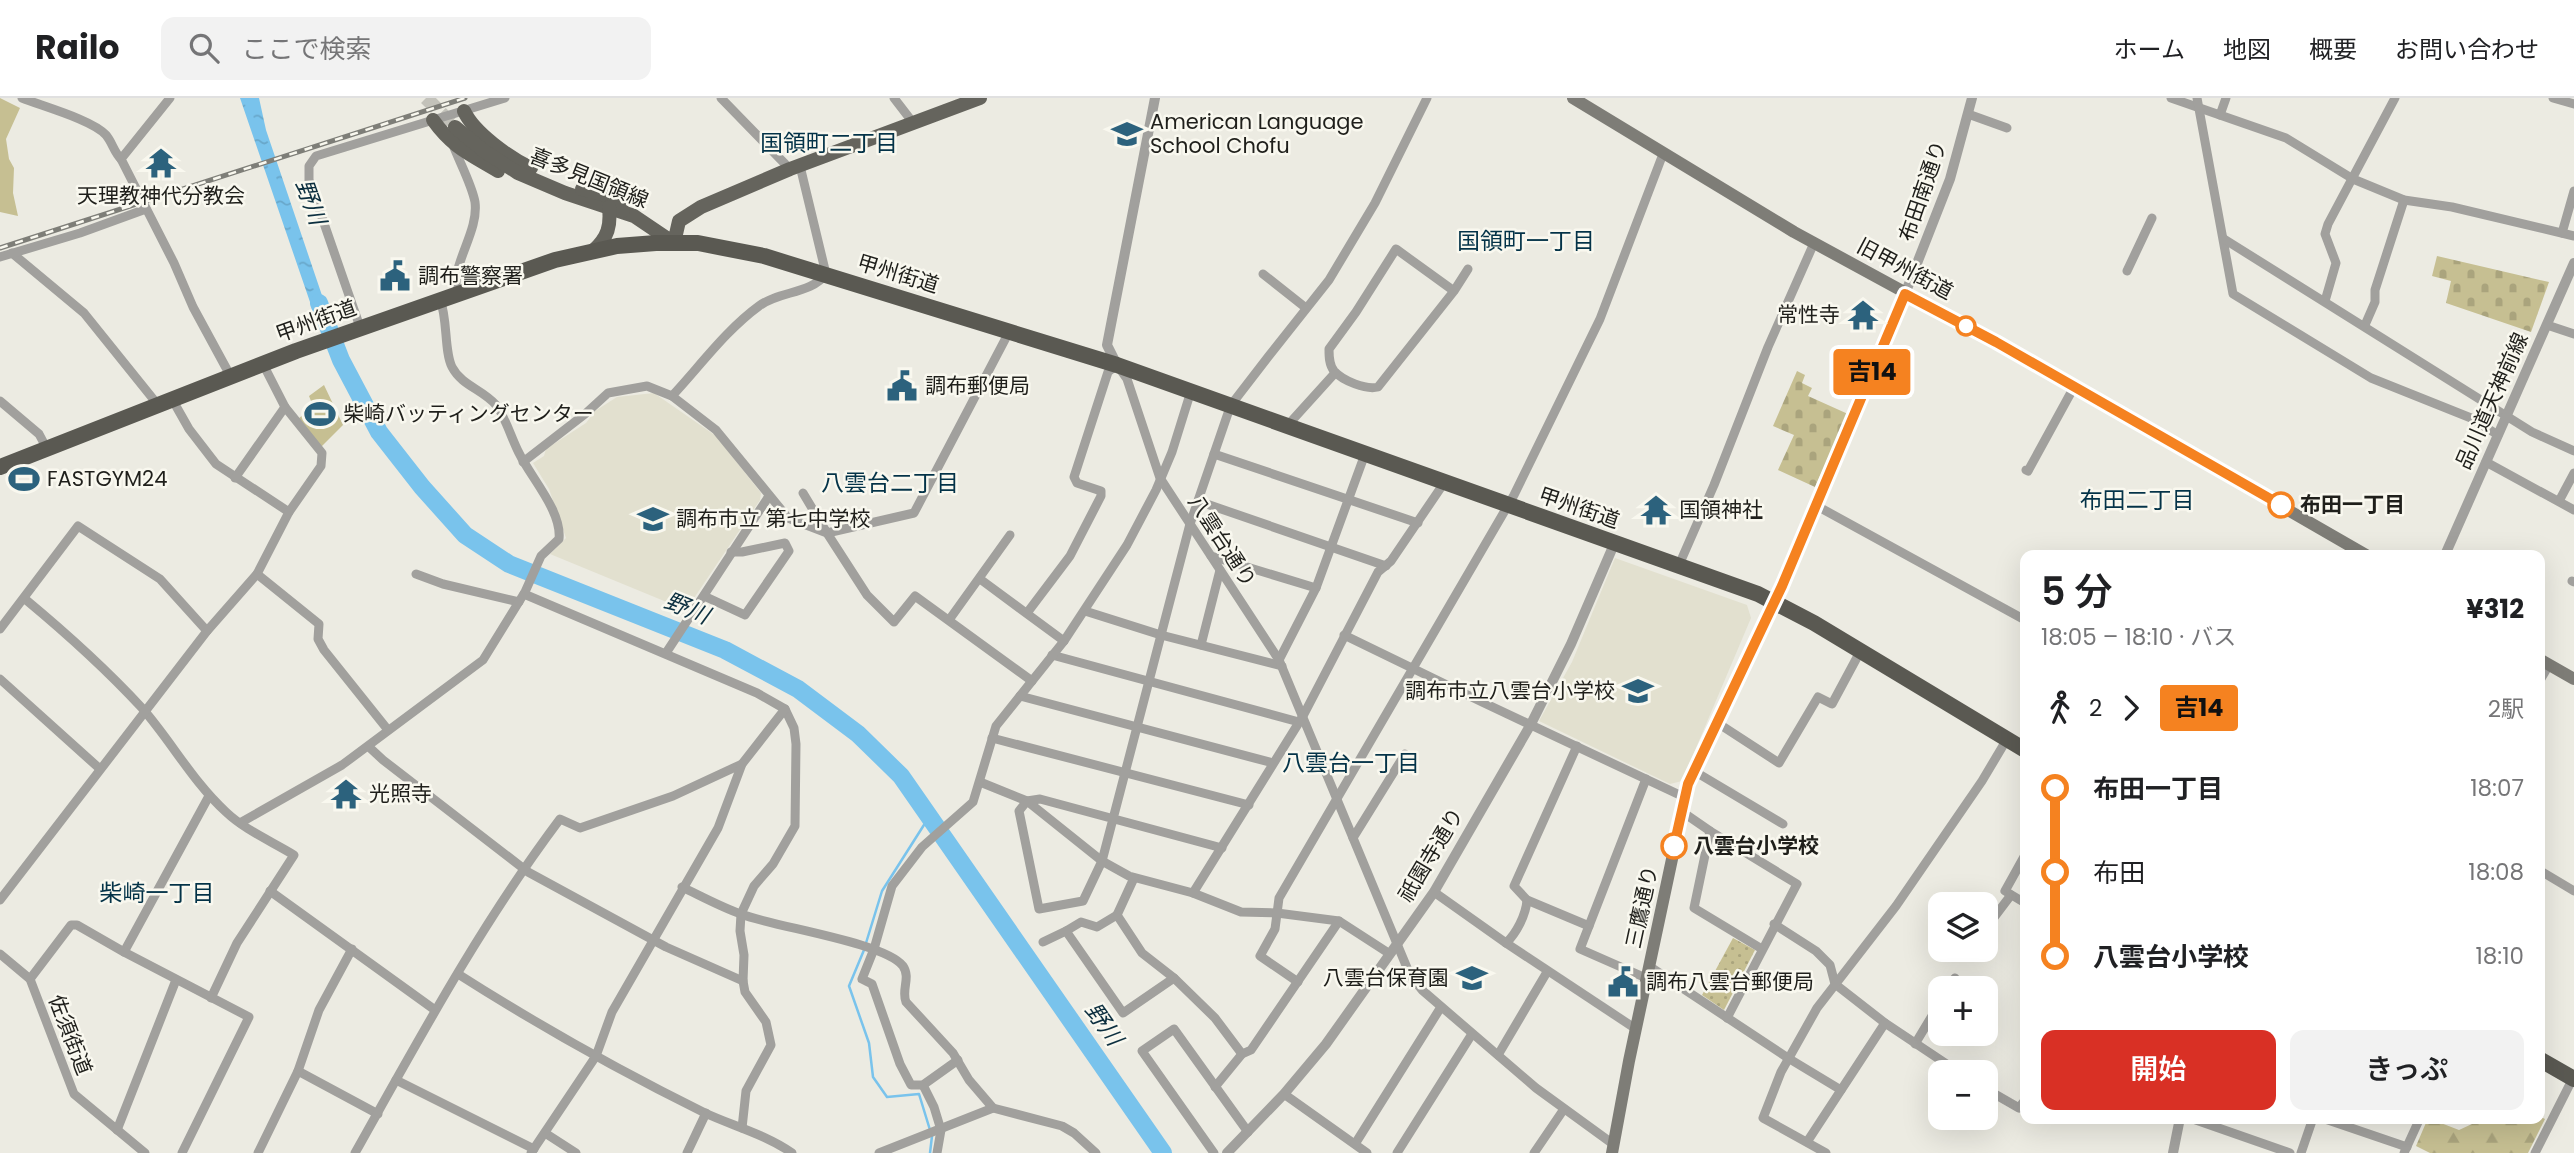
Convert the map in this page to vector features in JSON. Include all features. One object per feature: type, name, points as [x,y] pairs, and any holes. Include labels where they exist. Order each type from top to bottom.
[{"type":"highway","name":"甲州街道","points":[[0,467],[315,344],[555,260],[594,250],[656,243],[698,243],[764,256],[1084,355],[1122,372],[1192,391],[1774,601],[1861,650],[2020,747]]},
{"type":"highway","points":[[2545,1062],[2574,1078]]},
{"type":"main road","points":[[674,243],[679,221],[701,207],[795,168],[981,98]]},
{"type":"main road","name":"旧甲州街道","points":[[1573,98],[1814,243],[1996,342],[2354,550]]},
{"type":"main road","points":[[464,111],[473,125],[520,163],[562,182],[613,197],[616,209],[608,232],[594,250]]},
{"type":"main road","name":"喜多見国領線","points":[[433,120],[453,135],[518,173],[565,193],[616,209],[674,243]]},
{"type":"main road","name":"三鷹通り","points":[[1613,1149],[1684,797],[1817,506],[1905,294]]},
{"type":"main road","points":[[2545,663],[2574,679]]},
{"type":"street","points":[[22,98],[98,129],[106,135],[121,159],[174,262],[193,307],[231,377]]},
{"type":"street","points":[[121,159],[170,98]]},
{"type":"street","points":[[354,330],[309,180],[309,166],[316,156],[505,98]]},
{"type":"street","points":[[672,396],[761,304],[776,296],[818,284],[826,274],[795,168],[721,98]]},
{"type":"street","points":[[894,98],[914,124]]},
{"type":"street","points":[[1027,613],[1070,556],[1101,496],[1101,491],[1077,483],[1074,477],[1122,372],[1107,345],[1155,98]]},
{"type":"street","points":[[1223,848],[1113,819],[1040,799],[1027,800],[1018,811],[1039,909],[1083,901],[1102,861],[1113,819],[1137,727],[1149,682],[1190,524],[1231,405],[1329,280],[1375,203],[1427,98]]},
{"type":"street","name":"布田南通り","points":[[1905,294],[1950,178],[1972,98]]},
{"type":"street","points":[[2171,98],[2197,103],[2220,115],[2286,138],[2353,179],[2404,200],[2452,207],[2574,236]]},
{"type":"street","points":[[2220,115],[2226,98]]},
{"type":"street","points":[[2325,301],[2336,263],[2325,234],[2328,224],[2395,98]]},
{"type":"street","points":[[2553,98],[2574,104]]},
{"type":"street","points":[[2197,103],[2233,294],[2371,377],[2471,418],[2498,435]]},
{"type":"street","points":[[1968,114],[2007,128]]},
{"type":"street","points":[[453,135],[475,202],[472,226],[454,282],[457,293]]},
{"type":"street","points":[[1298,982],[1261,956],[1275,929],[1279,898],[1507,506],[1566,392],[1600,319],[1664,154]]},
{"type":"street","points":[[2562,233],[2574,191]]},
{"type":"street","points":[[2365,325],[2375,302],[2375,290],[2404,200]]},
{"type":"street","points":[[0,257],[145,209]]},
{"type":"street","points":[[2127,271],[2152,218]]},
{"type":"street","points":[[2224,239],[2532,432],[2574,451]]},
{"type":"street","points":[[1679,565],[1714,485],[1768,347],[1814,243]]},
{"type":"street","points":[[1454,291],[1396,249],[1329,349],[1335,373],[1370,389],[1378,387],[1454,291],[1468,269]]},
{"type":"street","points":[[12,253],[84,313],[189,429],[216,464],[289,512]]},
{"type":"street","name":"品川道天神前線","points":[[2447,550],[2574,263]]},
{"type":"street","points":[[1263,274],[1306,308]]},
{"type":"street","points":[[240,823],[369,747],[483,660],[523,596],[541,556],[559,539],[560,531],[544,493],[523,462],[496,405],[462,382],[448,360],[447,329],[440,299]]},
{"type":"street","points":[[2547,325],[2574,334]]},
{"type":"street","points":[[523,462],[608,393],[647,386],[672,396],[716,430],[788,518],[827,533],[914,513],[1009,331]]},
{"type":"street","points":[[0,900],[206,631],[257,574],[289,512],[321,466],[321,453],[285,407],[263,364]]},
{"type":"street","name":"八雲台通り","points":[[1122,372],[1160,478],[1280,663],[1301,719],[1353,838],[1394,949],[1410,975],[1422,990],[1472,1034],[1613,1149]]},
{"type":"street","points":[[1286,426],[1335,373]]},
{"type":"street","points":[[2026,470],[2028,471],[2037,450],[2074,387]]},
{"type":"street","points":[[958,1060],[923,1085],[911,1085],[900,1064],[872,984],[862,979],[874,949],[892,887],[925,845],[973,802],[996,726],[1064,640],[1128,545],[1172,452],[1192,391]]},
{"type":"street","points":[[0,401],[39,434],[47,449]]},
{"type":"street","points":[[235,478],[285,407]]},
{"type":"street","points":[[1214,454],[1418,523]]},
{"type":"street","points":[[1085,611],[1161,635],[1280,663],[1316,588],[1365,454]]},
{"type":"street","points":[[2486,462],[2574,510]]},
{"type":"street","points":[[2559,501],[2574,473]]},
{"type":"street","points":[[1193,893],[1301,719],[1377,572],[1386,566],[1444,483]]},
{"type":"street","points":[[803,493],[867,595],[894,622],[915,596],[1032,681]]},
{"type":"street","points":[[667,651],[769,496]]},
{"type":"street","points":[[1198,501],[1386,566]]},
{"type":"street","points":[[1817,506],[2020,617]]},
{"type":"street","points":[[0,629],[78,526],[160,579],[206,631]]},
{"type":"street","points":[[949,620],[1010,535]]},
{"type":"street","name":"祇園寺通り","points":[[1227,1153],[1284,1094],[1326,1044],[1434,892],[1531,724],[1571,644],[1615,542]]},
{"type":"street","points":[[704,596],[745,615],[789,551],[785,543],[731,552]]},
{"type":"street","points":[[1211,556],[1316,588]]},
{"type":"street","points":[[1201,645],[1220,570]]},
{"type":"street","points":[[416,573],[443,584],[523,596],[667,651],[785,709],[794,728],[796,744],[794,826],[773,864],[754,886],[741,914],[745,992],[766,1022],[771,1045],[746,1091],[742,1128]]},
{"type":"street","points":[[257,574],[319,624],[318,639],[324,650],[388,730]]},
{"type":"street","points":[[980,579],[1064,640]]},
{"type":"street","points":[[25,599],[77,642],[144,711],[209,796],[240,823],[293,855],[237,943],[211,998]]},
{"type":"street","points":[[1344,635],[1684,797]]},
{"type":"street","points":[[1716,722],[1779,763],[1818,696],[1832,704],[1861,650]]},
{"type":"street","points":[[1052,655],[1301,719]]},
{"type":"street","points":[[0,679],[100,769]]},
{"type":"street","points":[[1020,696],[1273,764]]},
{"type":"street","points":[[396,1080],[533,1151],[596,1056],[612,1012],[718,828],[742,764],[785,709]]},
{"type":"street","points":[[992,738],[1249,805]]},
{"type":"street","points":[[1826,1153],[1763,1118],[1788,1058],[1811,1017],[1896,906],[2007,739]]},
{"type":"street","points":[[1577,746],[1514,886],[1527,900],[1589,926]]},
{"type":"street","points":[[369,747],[523,868],[653,940],[743,981]]},
{"type":"street","points":[[1353,838],[1405,754]]},
{"type":"street","points":[[355,1153],[435,1010],[523,868],[560,819],[580,828],[673,796],[742,764]]},
{"type":"street","points":[[1694,771],[1783,824]]},
{"type":"street","points":[[1646,779],[1580,949],[1648,972],[1841,1090]]},
{"type":"street","points":[[981,782],[1027,800],[1102,861],[1134,878],[1193,893],[1241,912],[1277,913],[1339,921],[1394,949]]},
{"type":"street","points":[[124,952],[209,796]]},
{"type":"street","points":[[1681,811],[1797,884],[1727,1018]]},
{"type":"street","points":[[1710,831],[1694,908],[1762,949]]},
{"type":"street","points":[[2020,864],[2005,891],[2020,901]]},
{"type":"street","points":[[2545,874],[2574,891]]},
{"type":"street","points":[[1043,942],[1081,922],[1097,927],[1117,915],[1134,878]]},
{"type":"street","points":[[682,887],[741,914],[874,949],[897,961],[905,968],[906,1002],[958,1060],[969,1080],[993,1108],[1062,1126],[1096,1153]]},
{"type":"street","points":[[270,891],[435,1010]]},
{"type":"street","points":[[1434,892],[1547,972],[1636,1029]]},
{"type":"street","points":[[1998,912],[2011,895]]},
{"type":"street","points":[[1506,943],[1527,908],[1527,900]]},
{"type":"street","points":[[1117,915],[1142,953],[1174,978],[1215,1018],[1242,1054]]},
{"type":"street","points":[[1215,1087],[1242,1054],[1251,1050],[1339,921]]},
{"type":"street","points":[[1774,924],[1815,951],[1830,965],[1835,984],[1885,1023],[1940,1060]]},
{"type":"street","points":[[30,979],[71,925],[77,925],[249,1017],[182,1153]]},
{"type":"street","points":[[1066,931],[1123,1013],[1174,978]]},
{"type":"street","points":[[258,1153],[298,1072],[319,1010],[352,949]]},
{"type":"street","name":"佐須街道","points":[[0,954],[30,979],[74,1094],[145,1153]]},
{"type":"street","points":[[1498,1055],[1547,972]]},
{"type":"street","points":[[458,974],[536,1023],[596,1056],[706,1113],[742,1128],[772,1148],[792,1153]]},
{"type":"street","points":[[117,1130],[176,980]]},
{"type":"street","points":[[1355,1144],[1441,1007]]},
{"type":"street","points":[[1915,1044],[1928,1022]]},
{"type":"street","points":[[1807,1142],[1885,1023]]},
{"type":"street","points":[[1214,1153],[1142,1051],[1174,1029],[1248,1132]]},
{"type":"street","points":[[1397,1153],[1472,1034]]},
{"type":"street","points":[[298,1072],[377,1114]]},
{"type":"street","points":[[2535,1153],[2574,1078]]},
{"type":"street","points":[[923,1085],[942,1130],[936,1153]]},
{"type":"street","points":[[1284,1094],[1367,1153]]},
{"type":"street","points":[[1998,1096],[2020,1108]]},
{"type":"street","points":[[879,1153],[993,1108]]},
{"type":"street","points":[[1535,1153],[1564,1109]]},
{"type":"street","points":[[687,1153],[706,1113]]},
{"type":"street","points":[[2174,1153],[2179,1124]]},
{"type":"street","points":[[2207,1124],[2290,1153]]},
{"type":"street","points":[[2301,1153],[2311,1124]]},
{"type":"street","points":[[2338,1124],[2405,1150],[2417,1124]]},
{"type":"street","points":[[545,1133],[576,1153]]},
{"type":"shaded area","name":"調布市立 第七中学校","points":[[654,393],[716,436],[761,493],[760,500],[686,610],[550,554],[566,538],[549,489],[533,463],[544,456],[546,449],[586,423],[595,411],[617,397]]},
{"type":"shaded area","name":"調布市立八雲台小学校","points":[[1615,558],[1747,605],[1751,618],[1682,781],[1670,784],[1539,721],[1572,662]]},
{"type":"green space","points":[[0,98],[20,108],[6,139],[9,159],[14,168],[13,193],[18,216],[0,212]]},
{"type":"green space","points":[[2437,256],[2549,282],[2531,332],[2446,303],[2451,281],[2432,276]]},
{"type":"green space","points":[[1797,371],[1805,375],[1802,383],[1812,388],[1808,396],[1848,414],[1815,487],[1778,470],[1794,435],[1773,426]]},
{"type":"green space","name":"柴崎バッティングセンター","points":[[324,385],[343,425],[321,447],[297,420],[313,406],[309,396]]},
{"type":"green space","points":[[1733,938],[1755,950],[1724,1010],[1702,995]]},
{"type":"green space","points":[[2425,1124],[2444,1124],[2459,1130],[2472,1124],[2542,1124],[2528,1153],[2430,1153],[2416,1146]]},
{"type":"water","points":[[240,98],[259,98],[266,130],[331,322],[320,326],[310,302]]},
{"type":"waterway","name":"野川","points":[[319,303],[341,360],[379,432],[422,487],[465,535],[509,564],[725,650],[798,689],[858,734],[901,776],[1163,1153]]},
{"type":"waterway","points":[[866,943],[882,891],[929,817]]},
{"type":"waterway","points":[[864,950],[849,986],[869,1043],[873,1077],[887,1097],[919,1094],[930,1130]]},
{"type":"waterway","points":[[930,1153],[932,1136]]},
{"type":"tunnel","points":[[426,98],[454,126]]},
{"type":"railway","points":[[0,248],[465,98]]},
{"type":"bus line","name":"吉14","points":[[1674,846],[1688,784],[1782,586],[1905,294],[1996,342],[2281,505]]},
{"type":"place","name":"American Language School Chofu","points":[[1127,134]]},
{"type":"place","name":"天理教神代分教会","points":[[161,163]]},
{"type":"place","name":"調布警察署","points":[[395,276]]},
{"type":"place","name":"常性寺","points":[[1863,315]]},
{"type":"place","name":"調布郵便局","points":[[902,386]]},
{"type":"place","name":"柴崎バッティングセンター","points":[[320,414]]},
{"type":"place","name":"FASTGYM24","points":[[24,479]]},
{"type":"place","name":"布田一丁目","points":[[2281,505]]},
{"type":"place","name":"国領神社","points":[[1656,510]]},
{"type":"place","name":"調布市立 第七中学校","points":[[653,519]]},
{"type":"place","name":"調布市立八雲台小学校","points":[[1638,691]]},
{"type":"place","name":"光照寺","points":[[346,794]]},
{"type":"place","name":"八雲台小学校","points":[[1674,846]]},
{"type":"place","name":"八雲台保育園","points":[[1472,978]]},
{"type":"place","name":"調布八雲台郵便局","points":[[1623,982]]},
{"type":"district","name":"国領町二丁目","points":[[829,143]]},
{"type":"district","name":"国領町一丁目","points":[[1526,241]]},
{"type":"district","name":"八雲台二丁目","points":[[890,483]]},
{"type":"district","name":"布田二丁目","points":[[2137,500]]},
{"type":"district","name":"八雲台一丁目","points":[[1351,763]]},
{"type":"district","name":"柴崎一丁目","points":[[157,893]]}]
